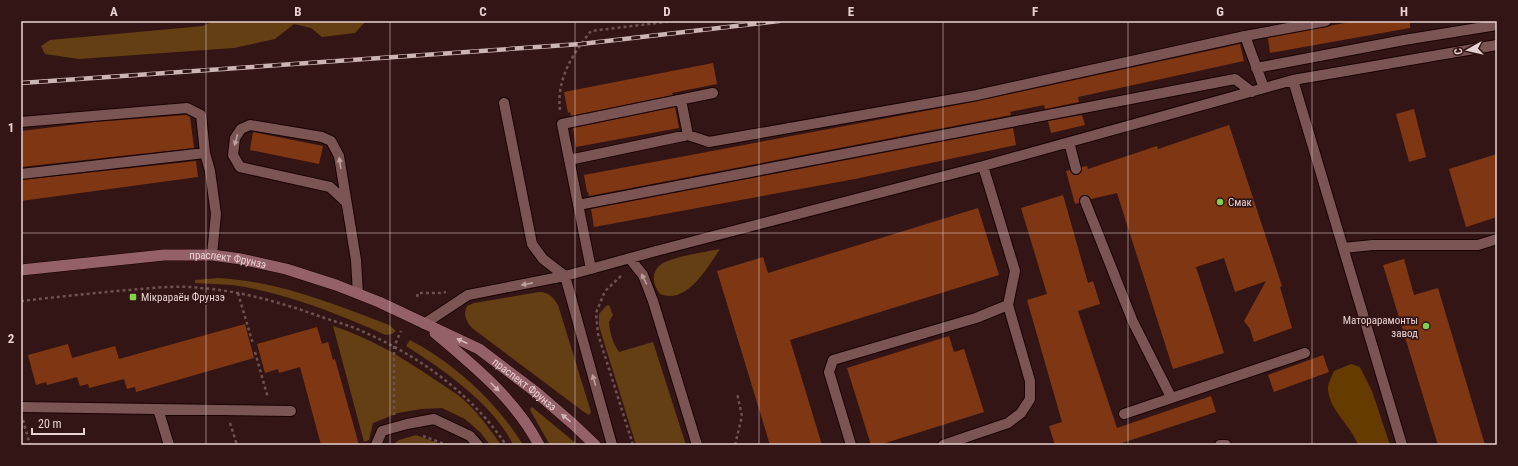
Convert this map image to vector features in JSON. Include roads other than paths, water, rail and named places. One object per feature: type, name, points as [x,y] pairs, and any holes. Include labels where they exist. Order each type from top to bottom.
[{"type":"main road","name":"праспект Фрунзэ","points":[[21,270],[164,255],[212,255],[241,259],[286,269],[336,285],[379,302],[479,350],[536,393],[573,424],[595,445]]},
{"type":"main road","name":"праспект Фрунзэ","points":[[424,324],[467,360],[515,408],[533,432],[539,445]]},
{"type":"lane","points":[[569,160],[688,135],[709,142],[969,96],[1245,36],[1326,21]]},
{"type":"lane","points":[[1256,68],[1497,25]]},
{"type":"lane","points":[[1245,36],[1264,88]]},
{"type":"lane","points":[[424,324],[468,295],[565,276],[592,269],[983,166],[1293,80],[1497,46]]},
{"type":"lane","points":[[578,205],[1235,79],[1252,92]]},
{"type":"lane","points":[[1293,80],[1402,445]]},
{"type":"lane","points":[[592,269],[562,124],[713,93]]},
{"type":"lane","points":[[681,100],[688,135]]},
{"type":"lane","points":[[504,103],[532,244],[543,259],[565,276],[612,445]]},
{"type":"lane","points":[[21,122],[187,108],[201,115],[216,214],[212,255]]},
{"type":"lane","points":[[346,202],[330,187],[240,167],[234,155],[235,138],[241,129],[250,125],[322,137],[331,141],[339,156],[356,260],[358,294]]},
{"type":"lane","points":[[1070,142],[1076,169]]},
{"type":"lane","points":[[21,174],[206,153]]},
{"type":"lane","points":[[943,445],[1008,423],[1021,413],[1030,399],[1030,381],[1008,305],[1015,272],[983,166]]},
{"type":"lane","points":[[1085,201],[1133,322],[1171,397]]},
{"type":"lane","points":[[1343,248],[1373,245],[1478,245],[1497,239]]},
{"type":"lane","points":[[630,259],[643,275],[653,301],[697,445]]},
{"type":"lane","points":[[851,445],[829,372],[833,360],[976,318],[1008,305]]},
{"type":"lane","points":[[1124,414],[1305,353]]},
{"type":"lane","points":[[21,407],[290,411]]},
{"type":"lane","points":[[158,409],[169,445]]},
{"type":"lane","points":[[376,445],[382,431],[434,419],[470,436],[478,445]]},
{"type":"lane","points":[[1220,445],[1226,445]]},
{"type":"railway","points":[[21,83],[581,44],[779,21]]},
{"type":"place","name":"Смак","points":[[1220,202]]},
{"type":"place","name":"Мікрараён Фрунзэ","points":[[133,297]]},
{"type":"place","name":"Маторарамонты завод","points":[[1426,326]]}]
